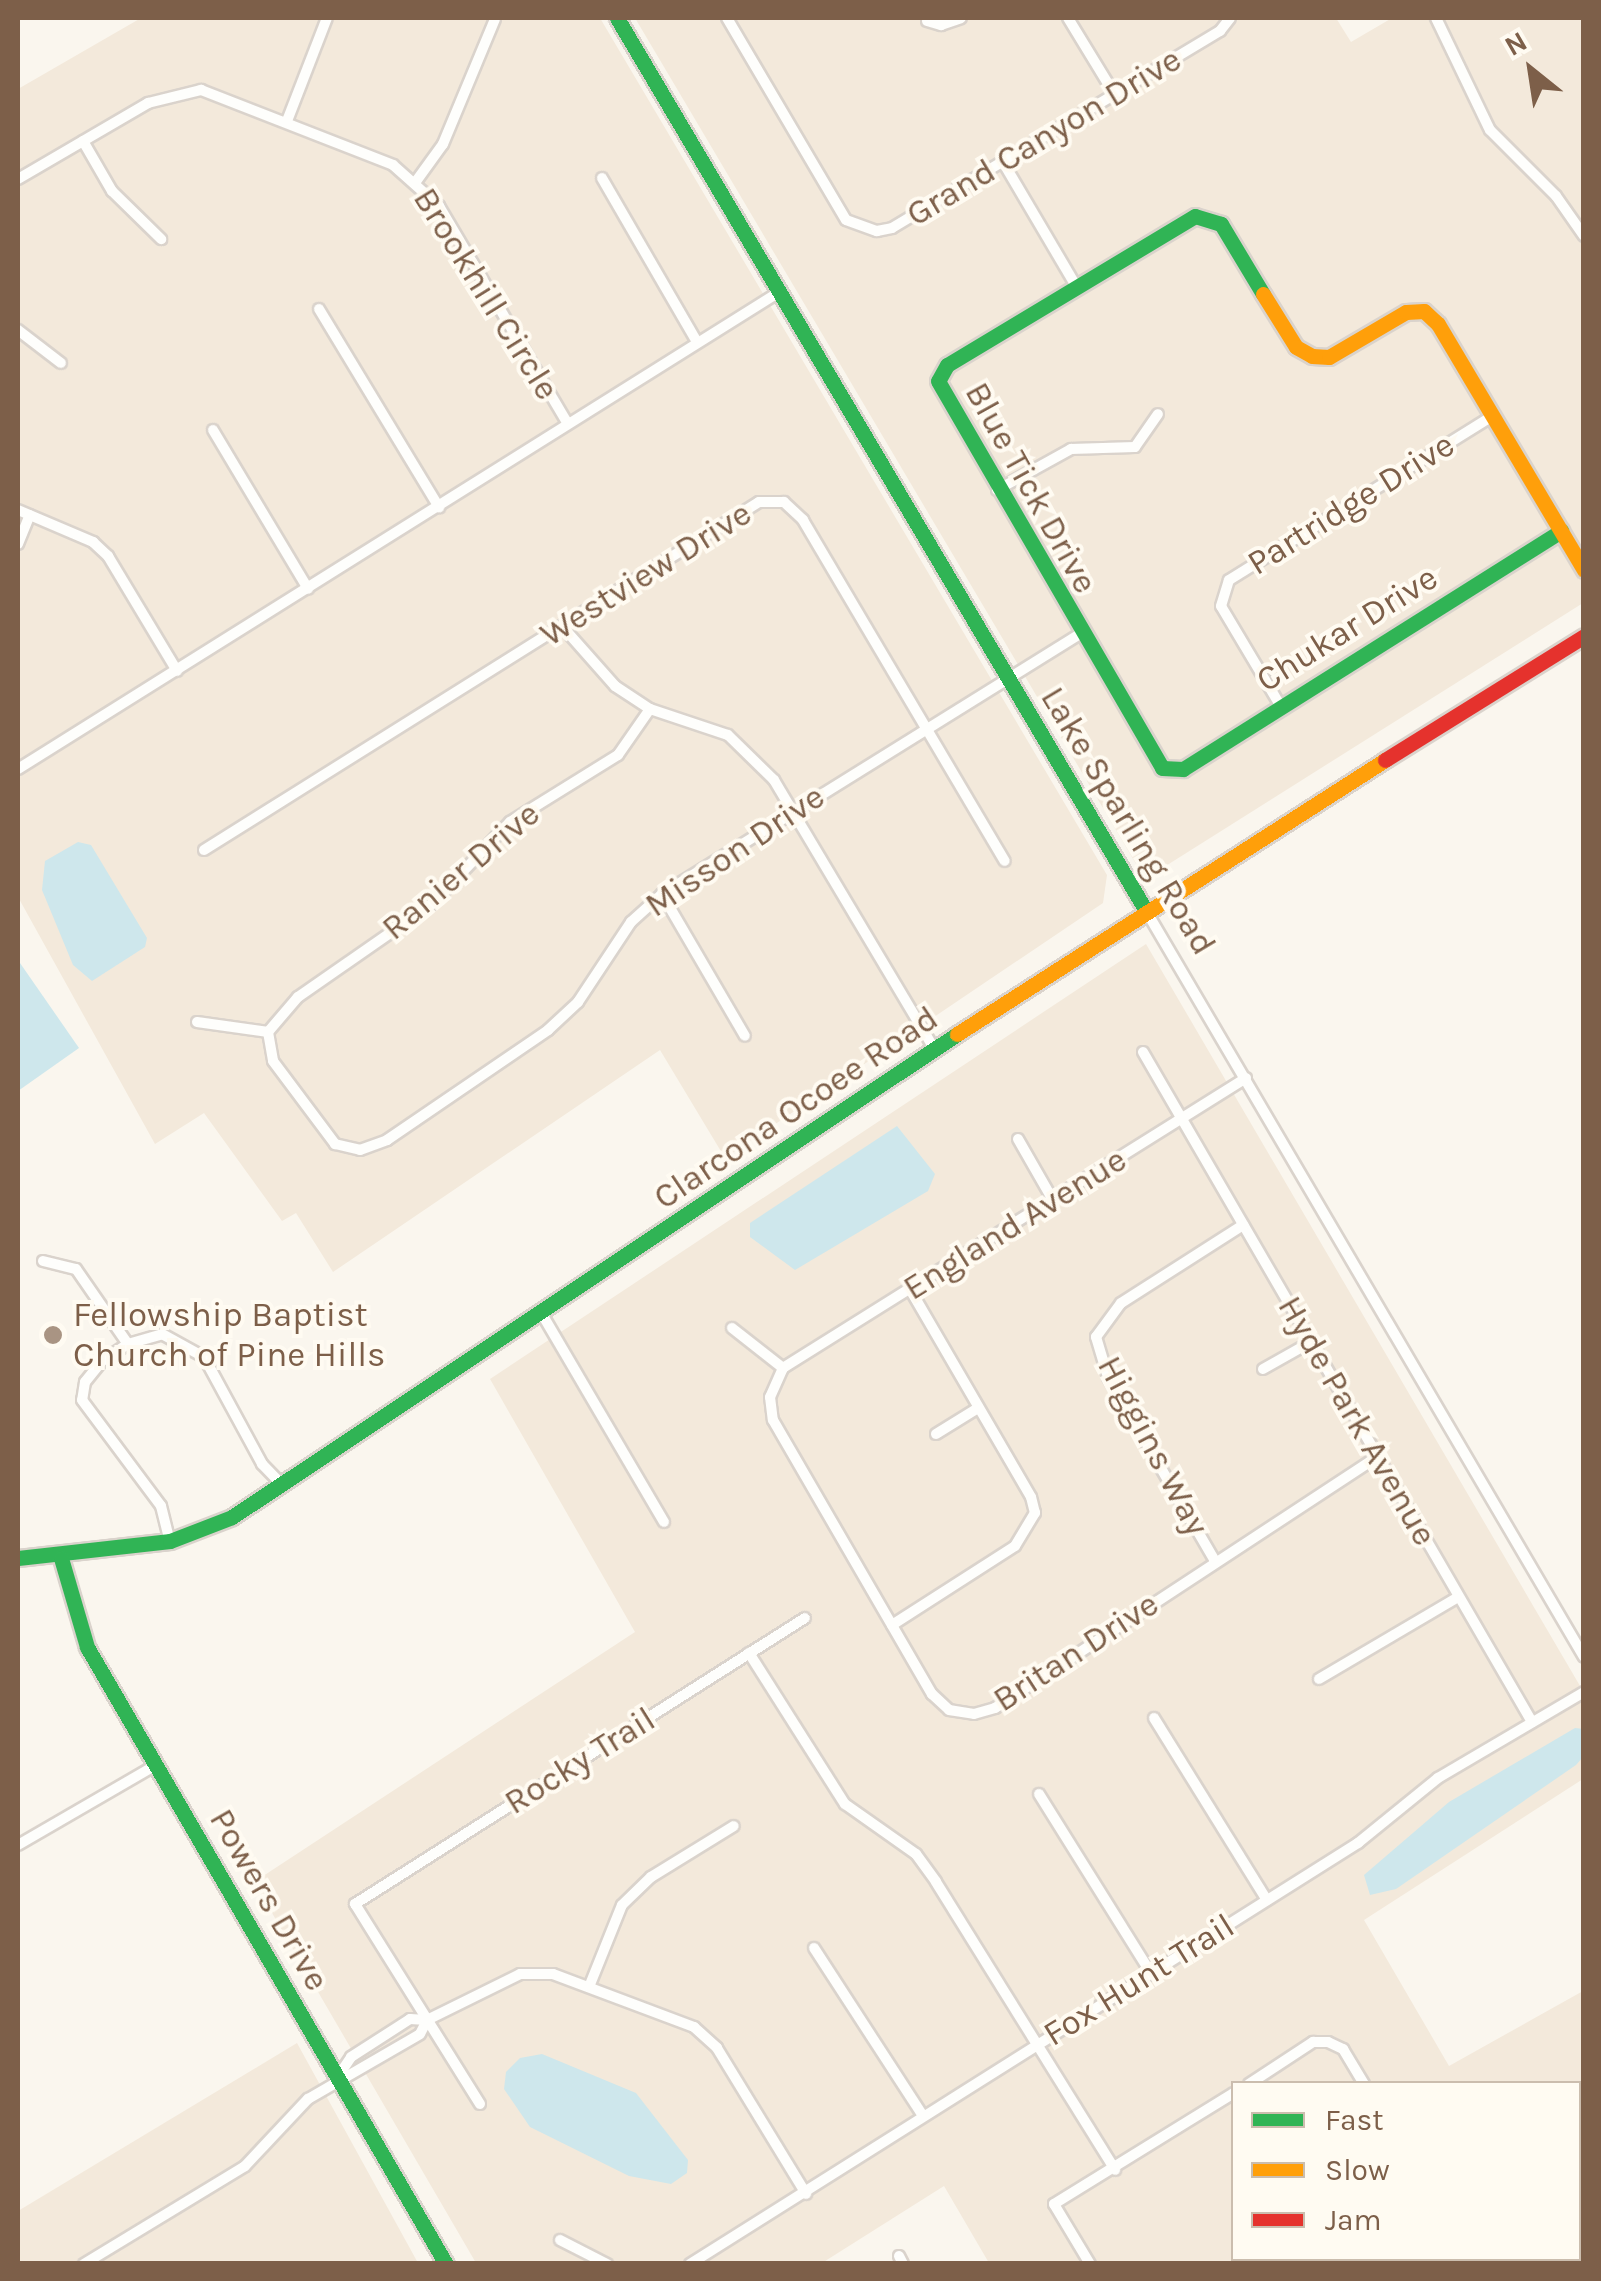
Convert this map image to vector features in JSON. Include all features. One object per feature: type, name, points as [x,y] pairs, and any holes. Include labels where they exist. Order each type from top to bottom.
[{"type":"street","points":[[287,121],[327,18]]},
{"type":"street","name":"Lake Sparling Road","points":[[617,18],[1246,1078],[1584,1657]]},
{"type":"street","name":"Grand Canyon Drive","points":[[727,18],[846,220],[861,230],[892,228],[1220,31],[1230,18]]},
{"type":"street","points":[[927,21],[941,26],[961,18]]},
{"type":"street","points":[[1068,18],[1114,94]]},
{"type":"street","points":[[1436,18],[1490,130],[1556,196],[1584,236]]},
{"type":"street","points":[[417,180],[442,144],[495,19]]},
{"type":"street","name":"Brookhill Circle","points":[[18,180],[178,91],[201,90],[287,121],[417,180],[440,206],[568,424]]},
{"type":"street","points":[[83,141],[112,191],[161,239]]},
{"type":"street","points":[[1003,162],[1076,286],[1195,216],[1208,216],[1221,224],[1296,347],[1329,356],[1406,312],[1424,310],[1584,570]]},
{"type":"street","points":[[602,178],[697,342]]},
{"type":"street","name":"Blue Tick Drive","points":[[1076,286],[947,365],[938,382],[1079,634],[1162,768]]},
{"type":"street","name":"Brookhill Circle","points":[[18,769],[781,291]]},
{"type":"street","points":[[319,309],[439,507]]},
{"type":"street","points":[[18,330],[61,362]]},
{"type":"street","points":[[996,490],[1071,449],[1134,448],[1158,414]]},
{"type":"street","name":"Partridge Drive","points":[[1280,705],[1222,606],[1230,580],[1492,416]]},
{"type":"street","points":[[213,430],[308,589]]},
{"type":"street","name":"Westview Drive","points":[[204,850],[562,626],[734,513],[758,502],[784,502],[803,520],[1005,862]]},
{"type":"street","points":[[18,510],[92,542],[108,556],[177,671]]},
{"type":"street","points":[[18,544],[30,515]]},
{"type":"street","name":"Chukar Drive","points":[[1162,768],[1183,768],[1561,531]]},
{"type":"street","points":[[562,626],[585,658],[650,709],[728,736],[794,810],[935,1050]]},
{"type":"street","name":"Misson Drive","points":[[268,1032],[273,1061],[314,1125],[335,1144],[373,1145],[548,1030],[578,1002],[631,922],[662,894],[1079,634]]},
{"type":"street","name":"Clarcona Ocoee Road","points":[[18,1558],[61,1558],[170,1541],[284,1486],[1145,909],[1584,636]]},
{"type":"street","name":"Ranier Drive","points":[[268,1032],[298,996],[432,904],[510,822],[618,755],[650,709]]},
{"type":"street","points":[[662,894],[745,1036]]},
{"type":"street","points":[[197,1022],[268,1032]]},
{"type":"street","name":"Hyde Park Avenue","points":[[1143,1052],[1532,1722]]},
{"type":"street","name":"England Avenue","points":[[783,1368],[1246,1078]]},
{"type":"street","points":[[1018,1139],[1053,1200]]},
{"type":"street","name":"Higgins Way","points":[[1215,1561],[1108,1378],[1096,1337],[1121,1303],[1244,1226]]},
{"type":"street","points":[[44,1261],[76,1270],[128,1344]]},
{"type":"street","points":[[892,1625],[1015,1546],[1029,1530],[1032,1497],[910,1289]]},
{"type":"street","points":[[542,1314],[664,1522]]},
{"type":"street","points":[[732,1328],[783,1368]]},
{"type":"street","points":[[170,1541],[161,1506],[82,1400],[85,1382],[128,1344],[162,1334],[204,1357],[262,1464],[284,1486]]},
{"type":"street","points":[[1263,1369],[1310,1342]]},
{"type":"street","name":"Britan Drive","points":[[783,1368],[770,1397],[773,1420],[932,1694],[949,1710],[974,1714],[994,1708],[1378,1456]]},
{"type":"street","points":[[936,1434],[978,1408]]},
{"type":"street","name":"Powers Drive","points":[[61,1558],[86,1648],[446,2264]]},
{"type":"street","points":[[1319,1679],[1458,1597]]},
{"type":"street","name":"Rocky Trail","points":[[427,2020],[355,1904],[804,1618]]},
{"type":"street","points":[[749,1653],[844,1804],[916,1854],[1115,2170]]},
{"type":"street","name":"Fox Hunt Trail","points":[[690,2264],[1358,1842],[1438,1778],[1584,1692]]},
{"type":"street","points":[[1154,1718],[1267,1900]]},
{"type":"street","points":[[18,1845],[156,1765]]},
{"type":"street","points":[[1039,1794],[1152,1972]]},
{"type":"street","points":[[589,1987],[622,1905],[651,1878],[734,1826]]},
{"type":"street","points":[[814,1948],[922,2116]]},
{"type":"street","points":[[337,2078],[351,2056],[410,2019],[427,2020],[520,1974],[553,1974],[680,2021],[717,2048],[806,2194]]},
{"type":"street","points":[[84,2264],[245,2166],[308,2098],[420,2034],[427,2020]]},
{"type":"street","points":[[427,2020],[480,2104]]},
{"type":"street","points":[[1254,2081],[1313,2042],[1328,2042],[1342,2049],[1362,2081]]},
{"type":"street","points":[[1090,2264],[1054,2204],[1115,2170],[1231,2095]]},
{"type":"street","points":[[560,2240],[608,2264]]},
{"type":"shaded area","points":[[141,18],[600,18],[1107,875],[1103,903],[725,1158],[660,1050],[333,1272],[296,1213],[282,1221],[204,1113],[155,1144],[18,897],[18,89]]},
{"type":"shaded area","points":[[635,18],[1336,18],[1351,42],[1392,18],[1583,18],[1583,603],[1145,879]]},
{"type":"shaded area","points":[[1146,944],[1583,1691],[1583,1779],[1364,1920],[1449,2066],[1583,1991],[1583,2263],[989,2263],[944,2186],[822,2263],[476,2263],[254,1882],[635,1632],[490,1379]]},
{"type":"shaded area","points":[[297,2043],[418,2263],[18,2264],[18,2211]]},
{"type":"water","points":[[78,842],[91,845],[147,938],[145,947],[92,981],[73,965],[42,890],[45,861]]},
{"type":"water","points":[[18,964],[79,1048],[18,1091]]},
{"type":"water","points":[[897,1126],[935,1174],[928,1191],[795,1270],[750,1237],[750,1223]]},
{"type":"water","points":[[1575,1728],[1584,1729],[1583,1757],[1576,1765],[1396,1889],[1370,1895],[1364,1875],[1449,1802]]},
{"type":"water","points":[[542,2054],[636,2093],[688,2160],[687,2173],[671,2184],[629,2176],[530,2127],[504,2089],[506,2072],[520,2058]]},
{"type":"traffic: fast","points":[[617,18],[1145,909]]},
{"type":"traffic: fast","points":[[1263,294],[1221,224],[1195,216],[947,365],[938,381],[1162,768],[1183,769],[1561,531]]},
{"type":"traffic: fast","points":[[18,1558],[170,1541],[232,1517],[957,1034]]},
{"type":"traffic: fast","points":[[61,1558],[87,1647],[446,2264]]},
{"type":"traffic: slow","points":[[1263,294],[1296,347],[1312,356],[1329,357],[1406,312],[1424,311],[1438,324],[1584,570]]},
{"type":"traffic: slow","points":[[957,1034],[1385,760]]},
{"type":"traffic: jam","points":[[1385,760],[1584,636]]},
{"type":"place","name":"Fellowship Baptist Church of Pine Hills","points":[[53,1335]]}]
